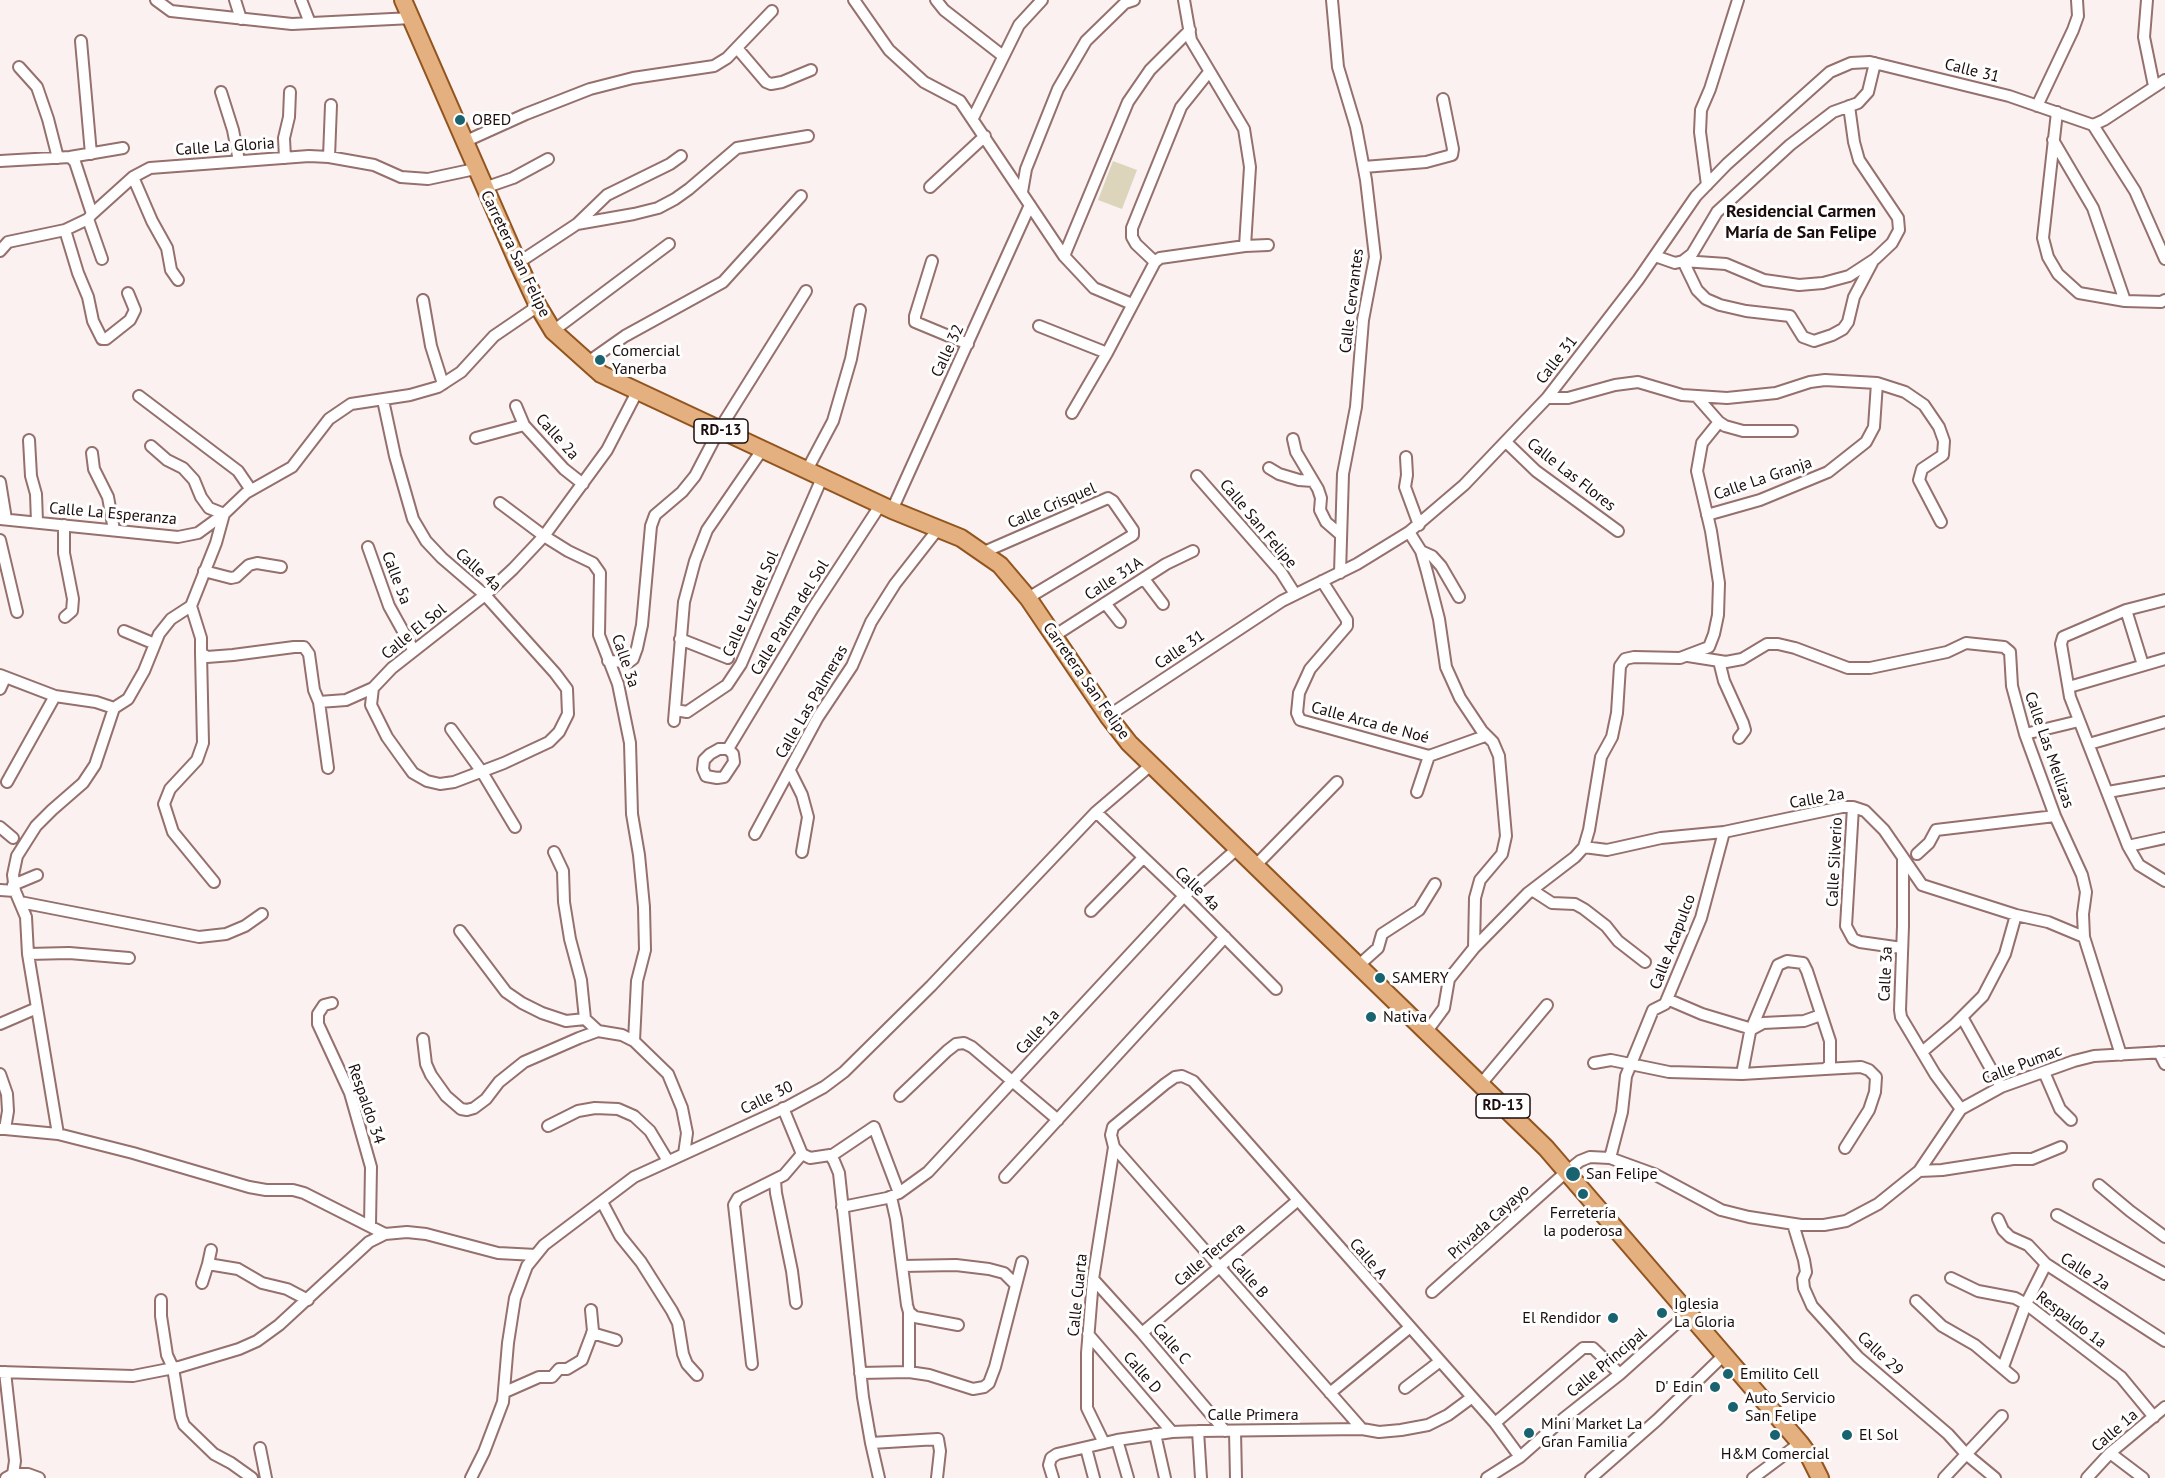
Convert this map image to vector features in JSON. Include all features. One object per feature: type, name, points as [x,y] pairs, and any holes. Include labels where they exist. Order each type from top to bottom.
[{"type":"main road","name":"Carretera San Felipe","points":[[403,0],[484,188],[538,306],[553,331],[601,374],[822,478],[962,538],[1000,565],[1028,598],[1108,716],[1129,742],[1546,1148],[1565,1173],[1800,1443],[1820,1478]]},
{"type":"street","points":[[156,0],[171,11],[241,19],[310,23],[412,18]]},
{"type":"street","points":[[235,0],[241,19]]},
{"type":"street","points":[[301,0],[310,23]]},
{"type":"street","points":[[854,0],[890,50],[924,82],[960,101],[1064,256],[1094,288],[1132,304]]},
{"type":"street","points":[[936,0],[944,10],[1003,57]]},
{"type":"street","points":[[1022,192],[1026,169],[1058,89],[1086,41],[1125,3],[1134,0]]},
{"type":"street","points":[[1184,0],[1191,40],[1244,129],[1250,167],[1245,246]]},
{"type":"street","name":"Calle Cervantes","points":[[1332,0],[1338,67],[1356,128],[1364,167],[1375,257],[1363,320],[1356,407],[1343,474],[1340,573]]},
{"type":"street","points":[[1707,185],[1700,132],[1701,110],[1710,89],[1738,0]]},
{"type":"street","points":[[2037,106],[2073,30],[2078,16],[2077,0]]},
{"type":"street","points":[[2147,0],[2144,37],[2154,86]]},
{"type":"street","points":[[973,118],[1019,25],[1038,1]]},
{"type":"street","points":[[465,142],[525,114],[590,89],[633,78],[714,66],[727,58],[772,11]]},
{"type":"street","points":[[1064,256],[1128,102],[1150,70],[1190,30]]},
{"type":"street","points":[[81,41],[91,154]]},
{"type":"street","points":[[737,48],[766,82],[771,84],[811,70]]},
{"type":"street","name":"Calle 31","points":[[1108,716],[1295,594],[1340,573],[1409,532],[1464,485],[1547,398],[1654,256],[1696,196],[1726,164],[1830,72],[1851,63],[1875,63],[2010,96],[2093,125]]},
{"type":"street","points":[[1683,261],[1692,254],[1717,212],[1790,145],[1820,120],[1833,112],[1858,103],[1868,92],[1875,63]]},
{"type":"street","points":[[19,67],[37,87],[58,158]]},
{"type":"street","points":[[1155,262],[1131,237],[1132,228],[1181,107],[1209,72]]},
{"type":"street","points":[[2165,80],[2111,116],[2093,125],[2135,191],[2165,259]]},
{"type":"street","points":[[220,92],[233,130],[239,161]]},
{"type":"street","points":[[285,158],[284,138],[289,117],[290,92]]},
{"type":"street","points":[[1364,167],[1426,162],[1452,155],[1453,149],[1443,99]]},
{"type":"street","points":[[329,157],[332,105]]},
{"type":"street","points":[[1654,256],[1675,263],[1683,261],[1726,264],[1764,280],[1798,285],[1823,283],[1849,276],[1875,259],[1892,243],[1899,230],[1898,218],[1859,160],[1849,106]]},
{"type":"street","points":[[2057,112],[2044,220],[2043,238],[2048,257],[2058,274],[2079,293],[2125,301],[2161,302],[2165,300]]},
{"type":"street","points":[[577,224],[658,208],[689,189],[740,147],[808,136]]},
{"type":"street","points":[[930,187],[985,136]]},
{"type":"street","points":[[2053,139],[2093,208],[2125,301]]},
{"type":"street","points":[[0,161],[70,157],[123,148]]},
{"type":"street","points":[[518,263],[577,224],[607,195],[681,156]]},
{"type":"street","points":[[70,157],[75,162],[102,259]]},
{"type":"street","name":"Calle La Gloria","points":[[0,251],[8,242],[65,230],[90,216],[133,177],[150,168],[329,157],[374,165],[401,177],[428,178],[476,169]]},
{"type":"street","points":[[484,188],[513,178],[548,159]]},
{"type":"street","points":[[133,177],[152,221],[167,248],[171,270],[178,280]]},
{"type":"street","points":[[588,362],[625,336],[723,282],[801,196]]},
{"type":"street","name":"Calle 32","points":[[886,507],[968,344],[1030,204]]},
{"type":"street","points":[[65,230],[88,297],[93,321],[102,339],[106,339],[130,320],[135,310],[128,293]]},
{"type":"street","points":[[553,331],[669,244]]},
{"type":"street","points":[[1072,413],[1155,262],[1160,258],[1268,245]]},
{"type":"street","points":[[1683,261],[1697,290],[1706,299],[1746,311],[1790,316],[1803,337],[1814,342],[1843,329],[1848,322],[1854,297],[1875,259]]},
{"type":"street","points":[[932,261],[915,322],[968,344]]},
{"type":"street","points":[[608,661],[625,663],[633,659],[637,648],[642,626],[651,526],[655,515],[682,492],[695,476],[719,430],[806,291]]},
{"type":"street","points":[[423,300],[431,346],[443,384]]},
{"type":"street","name":"Calle La Esperanza","points":[[3,519],[178,537],[198,533],[252,489],[292,467],[329,419],[351,404],[410,395],[438,387],[461,372],[494,336],[538,306]]},
{"type":"street","points":[[807,470],[833,422],[851,359],[860,310]]},
{"type":"street","points":[[1039,326],[1107,353]]},
{"type":"street","points":[[1547,398],[1568,398],[1616,385],[1638,382],[1697,397],[1727,398],[1776,393],[1809,382],[1825,380],[1877,383],[1905,392],[1924,405],[1939,427],[1944,441],[1943,455],[1922,469],[1919,480],[1941,522]]},
{"type":"street","name":"Calle La Granja","points":[[1707,515],[1760,500],[1828,472],[1866,442],[1874,427],[1877,383]]},
{"type":"street","name":"Calle El Sol","points":[[319,702],[346,700],[372,688],[392,668],[485,595],[513,569],[544,536],[607,450],[637,392]]},
{"type":"street","points":[[140,396],[238,471],[252,489]]},
{"type":"street","points":[[1697,397],[1725,426],[1743,431],[1792,431]]},
{"type":"street","name":"Calle 4a","points":[[383,400],[395,456],[413,519],[426,541],[485,595],[567,689],[568,714],[559,732],[549,742],[482,772]]},
{"type":"street","name":"Calle 2a","points":[[516,406],[524,425],[564,469],[583,484]]},
{"type":"street","points":[[1688,656],[1709,647],[1718,615],[1719,583],[1697,471],[1702,443],[1719,422]]},
{"type":"street","points":[[476,438],[524,425]]},
{"type":"street","points":[[1293,439],[1296,452],[1321,498],[1320,510],[1326,522],[1341,536]]},
{"type":"street","points":[[29,440],[37,522]]},
{"type":"street","name":"Calle Las Flores","points":[[1506,442],[1536,471],[1618,531]]},
{"type":"street","points":[[58,1134],[28,954],[26,917],[14,888],[14,866],[36,826],[83,783],[95,765],[114,708],[128,699],[144,671],[159,634],[171,619],[191,606],[216,543],[224,514],[209,508],[201,497],[194,480],[183,468],[167,460],[151,446]]},
{"type":"street","points":[[674,721],[684,602],[695,561],[707,530],[762,450]]},
{"type":"street","points":[[92,453],[94,469],[108,497],[114,530]]},
{"type":"street","points":[[1406,457],[1405,487],[1419,525]]},
{"type":"street","points":[[1269,468],[1279,474],[1299,480],[1313,481]]},
{"type":"street","name":"Calle San Felipe","points":[[1197,476],[1258,544],[1281,572],[1295,594]]},
{"type":"street","name":"Calle Luz del Sol","points":[[675,710],[687,712],[727,685],[741,664],[822,478]]},
{"type":"street","points":[[0,482],[3,519]]},
{"type":"street","name":"Calle Crisquel","points":[[984,552],[1107,498],[1113,501],[1133,530],[1133,536],[1028,598]]},
{"type":"street","name":"Calle 3a","points":[[501,503],[544,536],[593,563],[600,573],[599,635],[622,697],[630,743],[632,813],[642,883],[645,950],[637,981],[634,1041]]},
{"type":"street","name":"Calle Palma del Sol","points":[[728,749],[813,608],[886,507]]},
{"type":"street","points":[[64,525],[64,553],[73,598],[72,611],[65,617]]},
{"type":"street","name":"Calle Las Palmeras","points":[[755,834],[818,717],[852,666],[871,622],[894,584],[938,528]]},
{"type":"street","points":[[1409,532],[1421,551],[1439,619],[1446,667],[1460,698],[1485,736],[1493,742],[1499,756],[1506,836],[1502,854],[1480,880],[1475,898],[1474,948]]},
{"type":"street","points":[[0,540],[17,612]]},
{"type":"street","name":"Calle 5a","points":[[368,548],[389,606],[414,651]]},
{"type":"street","points":[[1421,551],[1432,556],[1441,566],[1459,597]]},
{"type":"street","name":"Calle 31A","points":[[1054,636],[1166,564],[1192,552]]},
{"type":"street","points":[[204,571],[231,578],[236,577],[249,565],[257,563],[280,567]]},
{"type":"street","points":[[1143,579],[1163,604]]},
{"type":"street","name":"Calle Arca de Noé","points":[[1322,581],[1347,620],[1347,626],[1310,669],[1299,693],[1297,717],[1300,720],[1429,756],[1485,736]]},
{"type":"street","points":[[2165,600],[2126,610],[2063,637],[2061,644],[2070,697],[2128,846],[2139,865],[2165,881]]},
{"type":"street","points":[[1105,603],[1120,622]]},
{"type":"street","points":[[191,606],[201,638],[203,743],[196,760],[170,789],[164,804],[173,832],[214,882]]},
{"type":"street","points":[[2126,610],[2143,665]]},
{"type":"street","points":[[124,631],[155,644]]},
{"type":"street","points":[[680,639],[728,658]]},
{"type":"street","name":"Calle Las Mellizas","points":[[1584,847],[1601,756],[1612,737],[1617,714],[1620,666],[1625,659],[1688,656],[1726,662],[1742,658],[1767,644],[1795,648],[1848,668],[1869,668],[1947,652],[1966,643],[2004,648],[2010,652],[2012,686],[2025,734],[2055,816],[2082,874],[2086,892],[2083,914],[2084,937],[2121,1055]]},
{"type":"street","points":[[201,653],[207,657],[294,647],[304,648],[309,654],[314,690],[319,702],[328,768]]},
{"type":"street","points":[[2069,687],[2165,659]]},
{"type":"street","points":[[1719,662],[1745,730],[1739,738]]},
{"type":"street","points":[[0,689],[2,676],[55,696],[96,702],[114,708]]},
{"type":"street","points":[[372,688],[371,705],[377,720],[413,773],[427,781],[440,784],[454,782],[482,772]]},
{"type":"street","points":[[7,782],[55,696]]},
{"type":"street","points":[[2025,734],[2079,721]]},
{"type":"street","points":[[2089,744],[2165,722]]},
{"type":"street","points":[[451,729],[482,772],[515,827]]},
{"type":"street","points":[[1416,792],[1429,756]]},
{"type":"street","name":"Calle 30","points":[[471,1478],[503,1402],[515,1298],[527,1266],[544,1245],[634,1178],[783,1108],[824,1087],[844,1072],[939,978],[1096,812],[1151,765]]},
{"type":"street","points":[[790,771],[802,795],[808,817],[802,852]]},
{"type":"street","points":[[1256,865],[1337,782]]},
{"type":"street","points":[[2108,792],[2165,782]]},
{"type":"street","name":"Calle 2a","points":[[1584,847],[1607,850],[1661,838],[1724,832],[1842,807],[1853,807],[1865,811],[1884,830],[1922,885],[2016,915],[2048,922],[2084,937]]},
{"type":"street","name":"Calle Silverio","points":[[1853,807],[1846,926],[1853,939],[1860,942],[1902,948]]},
{"type":"street","name":"Calle 4a","points":[[1096,812],[1184,896],[1276,989]]},
{"type":"street","points":[[1917,854],[1929,843],[1936,830],[2055,816]]},
{"type":"street","points":[[0,827],[13,838]]},
{"type":"street","name":"Calle Acapulco","points":[[1610,1158],[1622,1112],[1626,1076],[1653,1010],[1665,1004],[1701,918],[1724,832]]},
{"type":"street","points":[[2128,846],[2165,838]]},
{"type":"street","points":[[1428,1031],[1444,1008],[1449,979],[1474,948],[1532,890],[1575,857],[1584,847]]},
{"type":"street","name":"Calle 1a","points":[[842,1207],[895,1195],[928,1172],[1184,896],[1238,848]]},
{"type":"street","points":[[554,852],[563,871],[565,911],[581,980],[585,1019],[598,1031]]},
{"type":"street","points":[[1091,911],[1143,858]]},
{"type":"street","name":"Calle 3a","points":[[1903,858],[1900,1010],[1935,1074],[1961,1109]]},
{"type":"street","points":[[0,890],[14,888],[37,875]]},
{"type":"street","points":[[1359,965],[1378,948],[1382,934],[1419,910],[1435,884]]},
{"type":"street","points":[[1532,890],[1552,903],[1575,904],[1584,909],[1606,926],[1618,941],[1645,962]]},
{"type":"street","points":[[20,902],[199,937],[226,934],[245,926],[262,914]]},
{"type":"street","points":[[1922,1052],[1983,996],[2006,954],[2016,915]]},
{"type":"street","points":[[460,931],[506,992],[542,1013],[566,1021],[585,1019]]},
{"type":"street","points":[[1005,1178],[1225,937]]},
{"type":"street","points":[[28,954],[69,953],[129,958]]},
{"type":"street","points":[[1742,1074],[1752,1029],[1778,965],[1787,961],[1803,963],[1808,971],[1830,1041],[1830,1065],[1825,1069]]},
{"type":"street","points":[[1667,999],[1702,1014],[1752,1029],[1763,1023],[1804,1021],[1821,1015]]},
{"type":"street","name":"Respaldo 34","points":[[332,1003],[324,1005],[318,1014],[318,1024],[350,1093],[371,1167],[370,1226]]},
{"type":"street","points":[[1481,1084],[1547,1005]]},
{"type":"street","points":[[0,1024],[37,1008]]},
{"type":"street","points":[[1962,1017],[2001,1087]]},
{"type":"street","points":[[423,1039],[426,1064],[431,1075],[446,1096],[461,1109],[467,1110],[486,1099],[499,1082],[524,1062],[598,1031],[622,1035],[634,1041],[668,1074],[682,1108],[687,1133],[684,1154]]},
{"type":"street","points":[[900,1096],[956,1044],[964,1043],[972,1047],[1059,1120]]},
{"type":"street","points":[[2162,1052],[2165,1065]]},
{"type":"street","name":"Calle Pumac","points":[[1565,1173],[1580,1161],[1590,1157],[1610,1158],[1654,1174],[1721,1210],[1793,1224],[1824,1225],[1846,1221],[1878,1204],[1919,1171],[1961,1109],[2001,1087],[2094,1056],[2162,1052]]},
{"type":"street","points":[[1594,1063],[1611,1060],[1669,1072],[1742,1074],[1825,1069],[1861,1068],[1869,1070],[1876,1077],[1875,1092],[1869,1110],[1845,1148]]},
{"type":"street","points":[[2044,1071],[2060,1109],[2071,1120]]},
{"type":"street","points":[[0,1074],[7,1094],[8,1111],[3,1129],[58,1134],[249,1187],[304,1193],[385,1234]]},
{"type":"street","name":"Calle Cuarta","points":[[1104,1443],[1090,1416],[1086,1402],[1088,1334],[1093,1279],[1114,1147],[1111,1135],[1113,1127],[1127,1113],[1175,1077],[1182,1076],[1193,1081]]},
{"type":"street","name":"Calle A","points":[[1193,1081],[1495,1423],[1520,1457]]},
{"type":"street","points":[[548,1126],[578,1111],[595,1108],[618,1109],[634,1116],[650,1131],[668,1161]]},
{"type":"street","points":[[783,1108],[802,1154],[810,1158],[831,1156],[874,1127],[895,1195],[909,1312],[909,1372]]},
{"type":"street","name":"Calle B","points":[[1114,1147],[1362,1429]]},
{"type":"street","points":[[1919,1171],[1942,1170],[2013,1159],[2032,1159],[2061,1147]]},
{"type":"street","points":[[752,1364],[734,1205],[738,1198],[775,1181],[794,1166],[802,1154]]},
{"type":"street","points":[[831,1156],[838,1173],[860,1373],[870,1443],[879,1478]]},
{"type":"street","name":"Privada Cayayo","points":[[1432,1292],[1565,1173]]},
{"type":"street","points":[[775,1181],[796,1303]]},
{"type":"street","points":[[2098,1185],[2165,1237]]},
{"type":"street","name":"Calle Tercera","points":[[1142,1333],[1297,1201]]},
{"type":"street","points":[[602,1202],[620,1236],[641,1262],[672,1311],[680,1332],[683,1354],[687,1364],[697,1375]]},
{"type":"street","points":[[2057,1215],[2165,1274]]},
{"type":"street","name":"Calle 2a","points":[[1998,1219],[2003,1230],[2010,1237],[2028,1245],[2046,1264],[2165,1341]]},
{"type":"street","name":"Calle 29","points":[[1793,1224],[1804,1260],[1806,1272],[1803,1279],[1804,1288],[1812,1306],[1858,1357],[1948,1434],[1966,1454],[1995,1478]]},
{"type":"street","points":[[39,1478],[28,1474],[10,1476],[15,1461],[2,1372],[133,1376],[212,1358],[257,1341],[308,1300],[369,1242],[385,1234],[407,1232],[426,1234],[498,1253],[536,1255]]},
{"type":"street","points":[[202,1283],[211,1250]]},
{"type":"street","points":[[860,1373],[909,1372],[973,1389],[989,1383],[1023,1262]]},
{"type":"street","points":[[208,1264],[238,1269],[262,1283],[288,1289],[308,1300]]},
{"type":"street","points":[[2003,1367],[2026,1304],[2046,1264]]},
{"type":"street","points":[[902,1266],[956,1265],[989,1269],[1004,1273],[1016,1285]]},
{"type":"street","name":"Respaldo 1a","points":[[1951,1278],[1978,1290],[2015,1298],[2026,1304],[2121,1377],[2154,1417]]},
{"type":"street","name":"Calle C","points":[[1093,1279],[1230,1431]]},
{"type":"street","points":[[161,1300],[167,1355],[173,1368],[184,1425],[214,1454],[252,1478]]},
{"type":"street","points":[[1916,1301],[1942,1326],[1975,1345],[2013,1377]]},
{"type":"street","points":[[505,1392],[538,1377],[552,1377],[559,1369],[567,1369],[582,1360],[592,1333],[591,1310]]},
{"type":"street","points":[[909,1312],[915,1317],[958,1325]]},
{"type":"street","name":"Calle Principal","points":[[1487,1478],[1520,1457],[1620,1374],[1688,1313]]},
{"type":"street","points":[[1330,1393],[1409,1328]]},
{"type":"street","points":[[592,1333],[616,1340]]},
{"type":"street","name":"Calle D","points":[[1088,1334],[1172,1432]]},
{"type":"street","points":[[1495,1423],[1583,1348],[1593,1348],[1620,1374]]},
{"type":"street","points":[[1591,1478],[1657,1420],[1724,1355]]},
{"type":"street","points":[[1405,1388],[1439,1362]]},
{"type":"street","name":"Calle Primera","points":[[1053,1478],[1049,1465],[1051,1458],[1057,1454],[1117,1440],[1172,1432],[1198,1431],[1362,1429],[1379,1432],[1428,1425],[1448,1415],[1471,1398]]},
{"type":"street","name":"Calle 1a","points":[[2086,1478],[2110,1454],[2165,1407]]},
{"type":"street","points":[[1944,1478],[2002,1416]]},
{"type":"street","points":[[1198,1431],[1201,1478]]},
{"type":"street","points":[[1230,1431],[1236,1478]]},
{"type":"street","points":[[1155,1434],[1165,1478]]},
{"type":"street","points":[[870,1443],[938,1439],[940,1451],[937,1478]]},
{"type":"street","points":[[1117,1440],[1128,1478]]},
{"type":"street","points":[[1753,1478],[1800,1443]]},
{"type":"street","points":[[260,1448],[266,1478]]},
{"type":"street","points":[[1086,1448],[1094,1478]]},
{"type":"street","points":[[2110,1454],[2143,1478]]},
{"type":"shaded area","points":[[1113,161],[1137,170],[1122,209],[1098,200]]},
{"type":"place","name":"OBED","points":[[460,120]]},
{"type":"place","name":"Comercial Yanerba","points":[[600,360]]},
{"type":"place","name":"SAMERY","points":[[1380,978]]},
{"type":"place","name":"Nativa","points":[[1371,1017]]},
{"type":"place","name":"San Felipe","points":[[1573,1174]]},
{"type":"place","name":"Ferretería la poderosa","points":[[1583,1194]]},
{"type":"place","name":"Iglesia La Gloria","points":[[1662,1313]]},
{"type":"place","name":"El Rendidor","points":[[1613,1318]]},
{"type":"place","name":"Emilito Cell","points":[[1728,1374]]},
{"type":"place","name":"D' Edin","points":[[1715,1387]]},
{"type":"place","name":"Auto Servicio San Felipe","points":[[1733,1407]]},
{"type":"place","name":"Mini Market La Gran Familia","points":[[1529,1433]]},
{"type":"place","name":"H&M Comercial","points":[[1775,1435]]},
{"type":"place","name":"El Sol","points":[[1847,1435]]},
{"type":"district","name":"Residencial Carmen María de San Felipe","points":[[1801,222]]}]
